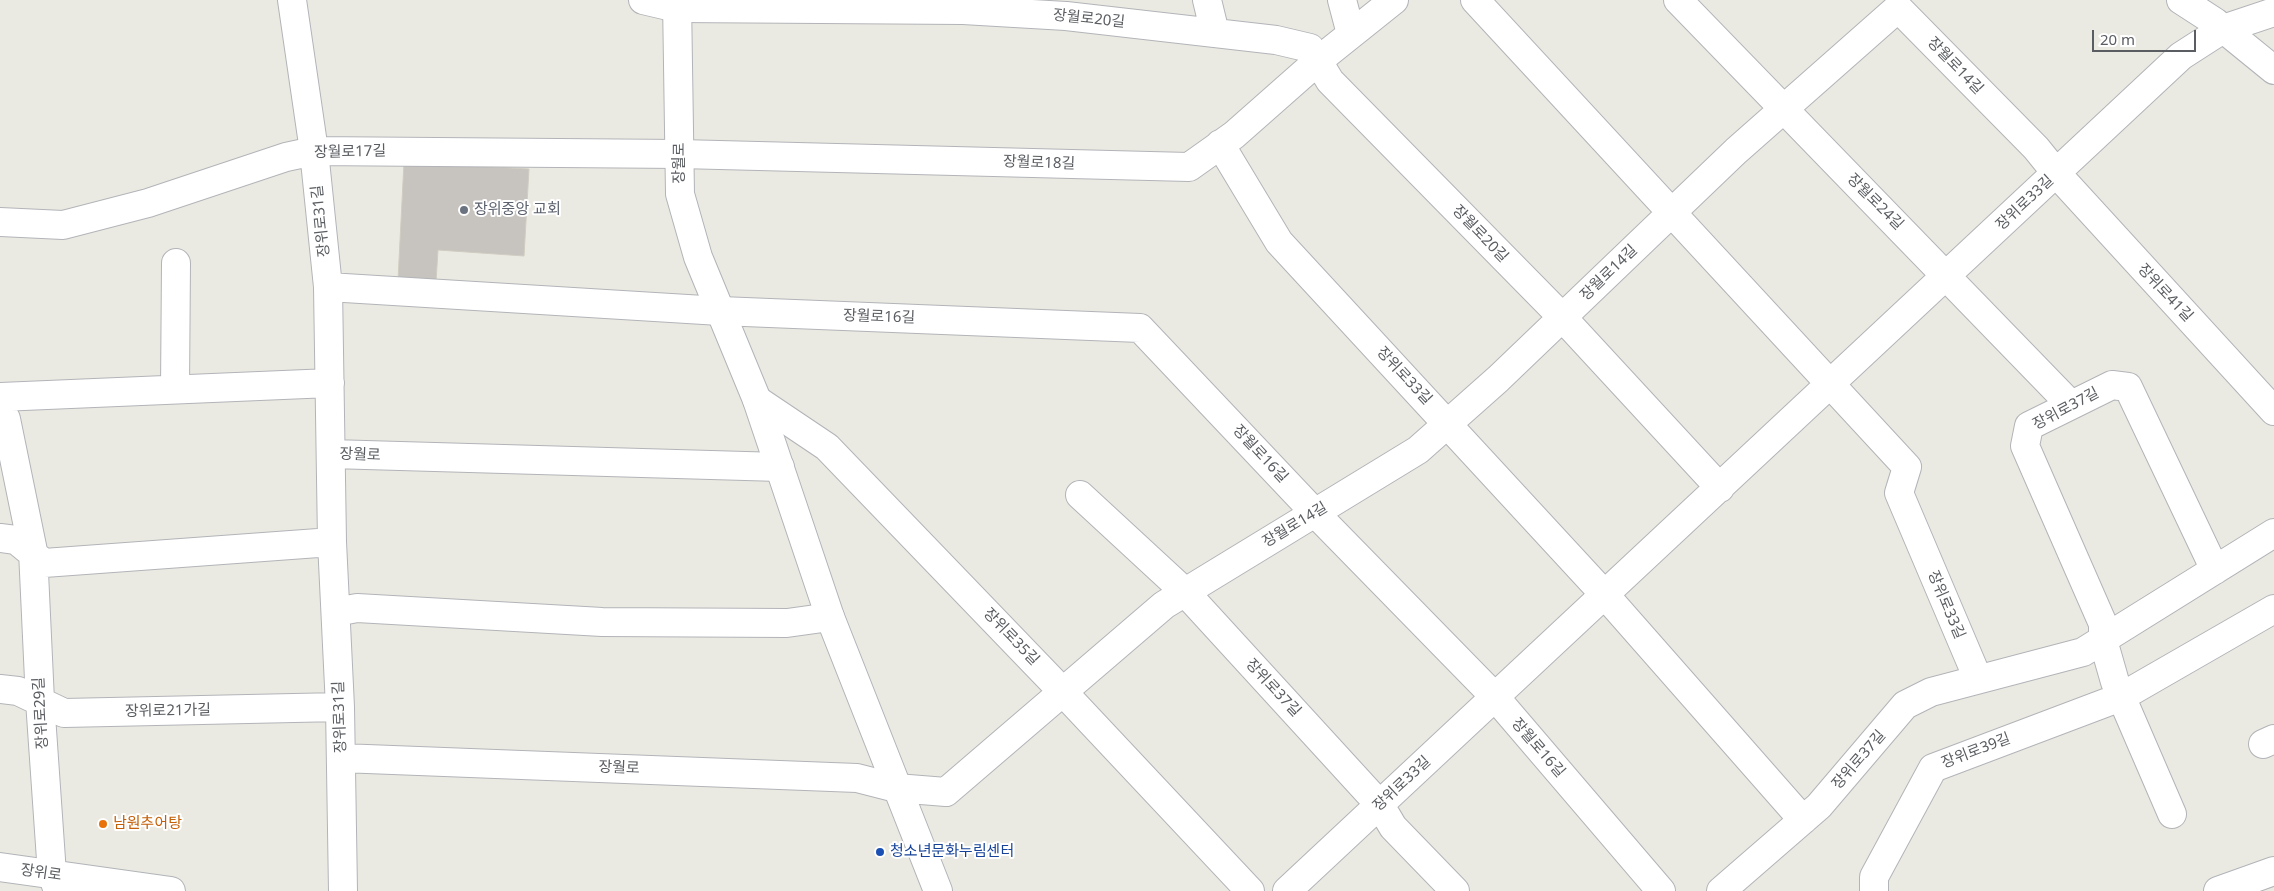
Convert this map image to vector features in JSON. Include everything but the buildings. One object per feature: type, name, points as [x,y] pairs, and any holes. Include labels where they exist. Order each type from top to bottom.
[{"type":"street","name":"장위로31길","points":[[292,0],[314,151],[328,287],[332,542],[340,707],[343,891]]},
{"type":"street","points":[[643,0],[677,4]]},
{"type":"street","points":[[1207,0],[1215,33]]},
{"type":"street","points":[[1342,0],[1351,34]]},
{"type":"street","name":"장월로18길","points":[[680,154],[1189,167],[1220,144],[1319,60],[1394,0]]},
{"type":"street","points":[[1475,0],[1671,214]]},
{"type":"street","name":"장월로24길","points":[[1678,0],[2071,405]]},
{"type":"street","points":[[2181,0],[2223,29],[2274,70]]},
{"type":"street","name":"장월로20길","points":[[677,4],[963,5],[1276,40],[1310,48],[1330,81],[1562,317],[1720,488]]},
{"type":"street","name":"장월로","points":[[677,4],[680,194],[698,257],[757,400],[830,617],[938,891]]},
{"type":"street","name":"장월로14길","points":[[896,788],[946,792],[1164,605],[1418,450],[1783,110],[1898,8],[2036,148],[2056,174]]},
{"type":"street","name":"장위로33길","points":[[1287,891],[2181,56],[2223,29],[2274,12]]},
{"type":"street","name":"장위로33길","points":[[1220,144],[1279,242],[1605,595],[1803,820]]},
{"type":"street","name":"장월로17길","points":[[0,222],[63,225],[148,204],[286,157],[314,151],[680,154]]},
{"type":"street","name":"장위로41길","points":[[2056,174],[2274,410]]},
{"type":"street","name":"장위로33길","points":[[1671,214],[1832,383],[1907,467],[1899,493],[1978,679]]},
{"type":"street","points":[[175,390],[176,263]]},
{"type":"street","points":[[328,287],[720,311]]},
{"type":"street","name":"장월로16길","points":[[720,311],[1140,328],[1495,697],[1661,891]]},
{"type":"street","points":[[0,397],[330,383]]},
{"type":"street","name":"장위로37길","points":[[2121,697],[2102,640],[2103,624],[2025,446],[2029,426],[2112,385],[2128,387],[2216,570]]},
{"type":"street","name":"장위로35길","points":[[757,400],[828,447],[1063,692],[1250,891]]},
{"type":"street","name":"장위로29길","points":[[0,408],[6,419],[33,552],[40,702],[55,883]]},
{"type":"street","name":"장월로","points":[[331,454],[780,467]]},
{"type":"street","name":"장위로37길","points":[[1080,495],[1185,592],[1380,804],[1393,827],[1455,891]]},
{"type":"street","name":"장위로37길","points":[[1721,891],[1819,806],[1905,705],[1931,692],[2083,652],[2274,533]]},
{"type":"street","points":[[0,538],[16,540],[33,552],[44,563],[332,542]]},
{"type":"street","points":[[336,612],[357,608],[611,622],[787,623],[830,617]]},
{"type":"street","name":"장위로39길","points":[[1874,891],[1874,877],[1933,768],[2121,697],[2274,609]]},
{"type":"street","name":"장위로21가길","points":[[0,689],[18,691],[64,713],[340,707]]},
{"type":"street","points":[[2121,697],[2172,814]]},
{"type":"street","name":"장월로","points":[[341,758],[857,778],[896,788]]},
{"type":"street","name":"장위로","points":[[0,867],[55,883],[171,891]]},
{"type":"street","points":[[2218,891],[2274,871]]},
{"type":"place","name":"장위중앙 교회","points":[[464,210]]},
{"type":"place","name":"남원추어탕","points":[[103,824]]},
{"type":"place","name":"청소년문화누림센터","points":[[880,852]]}]
